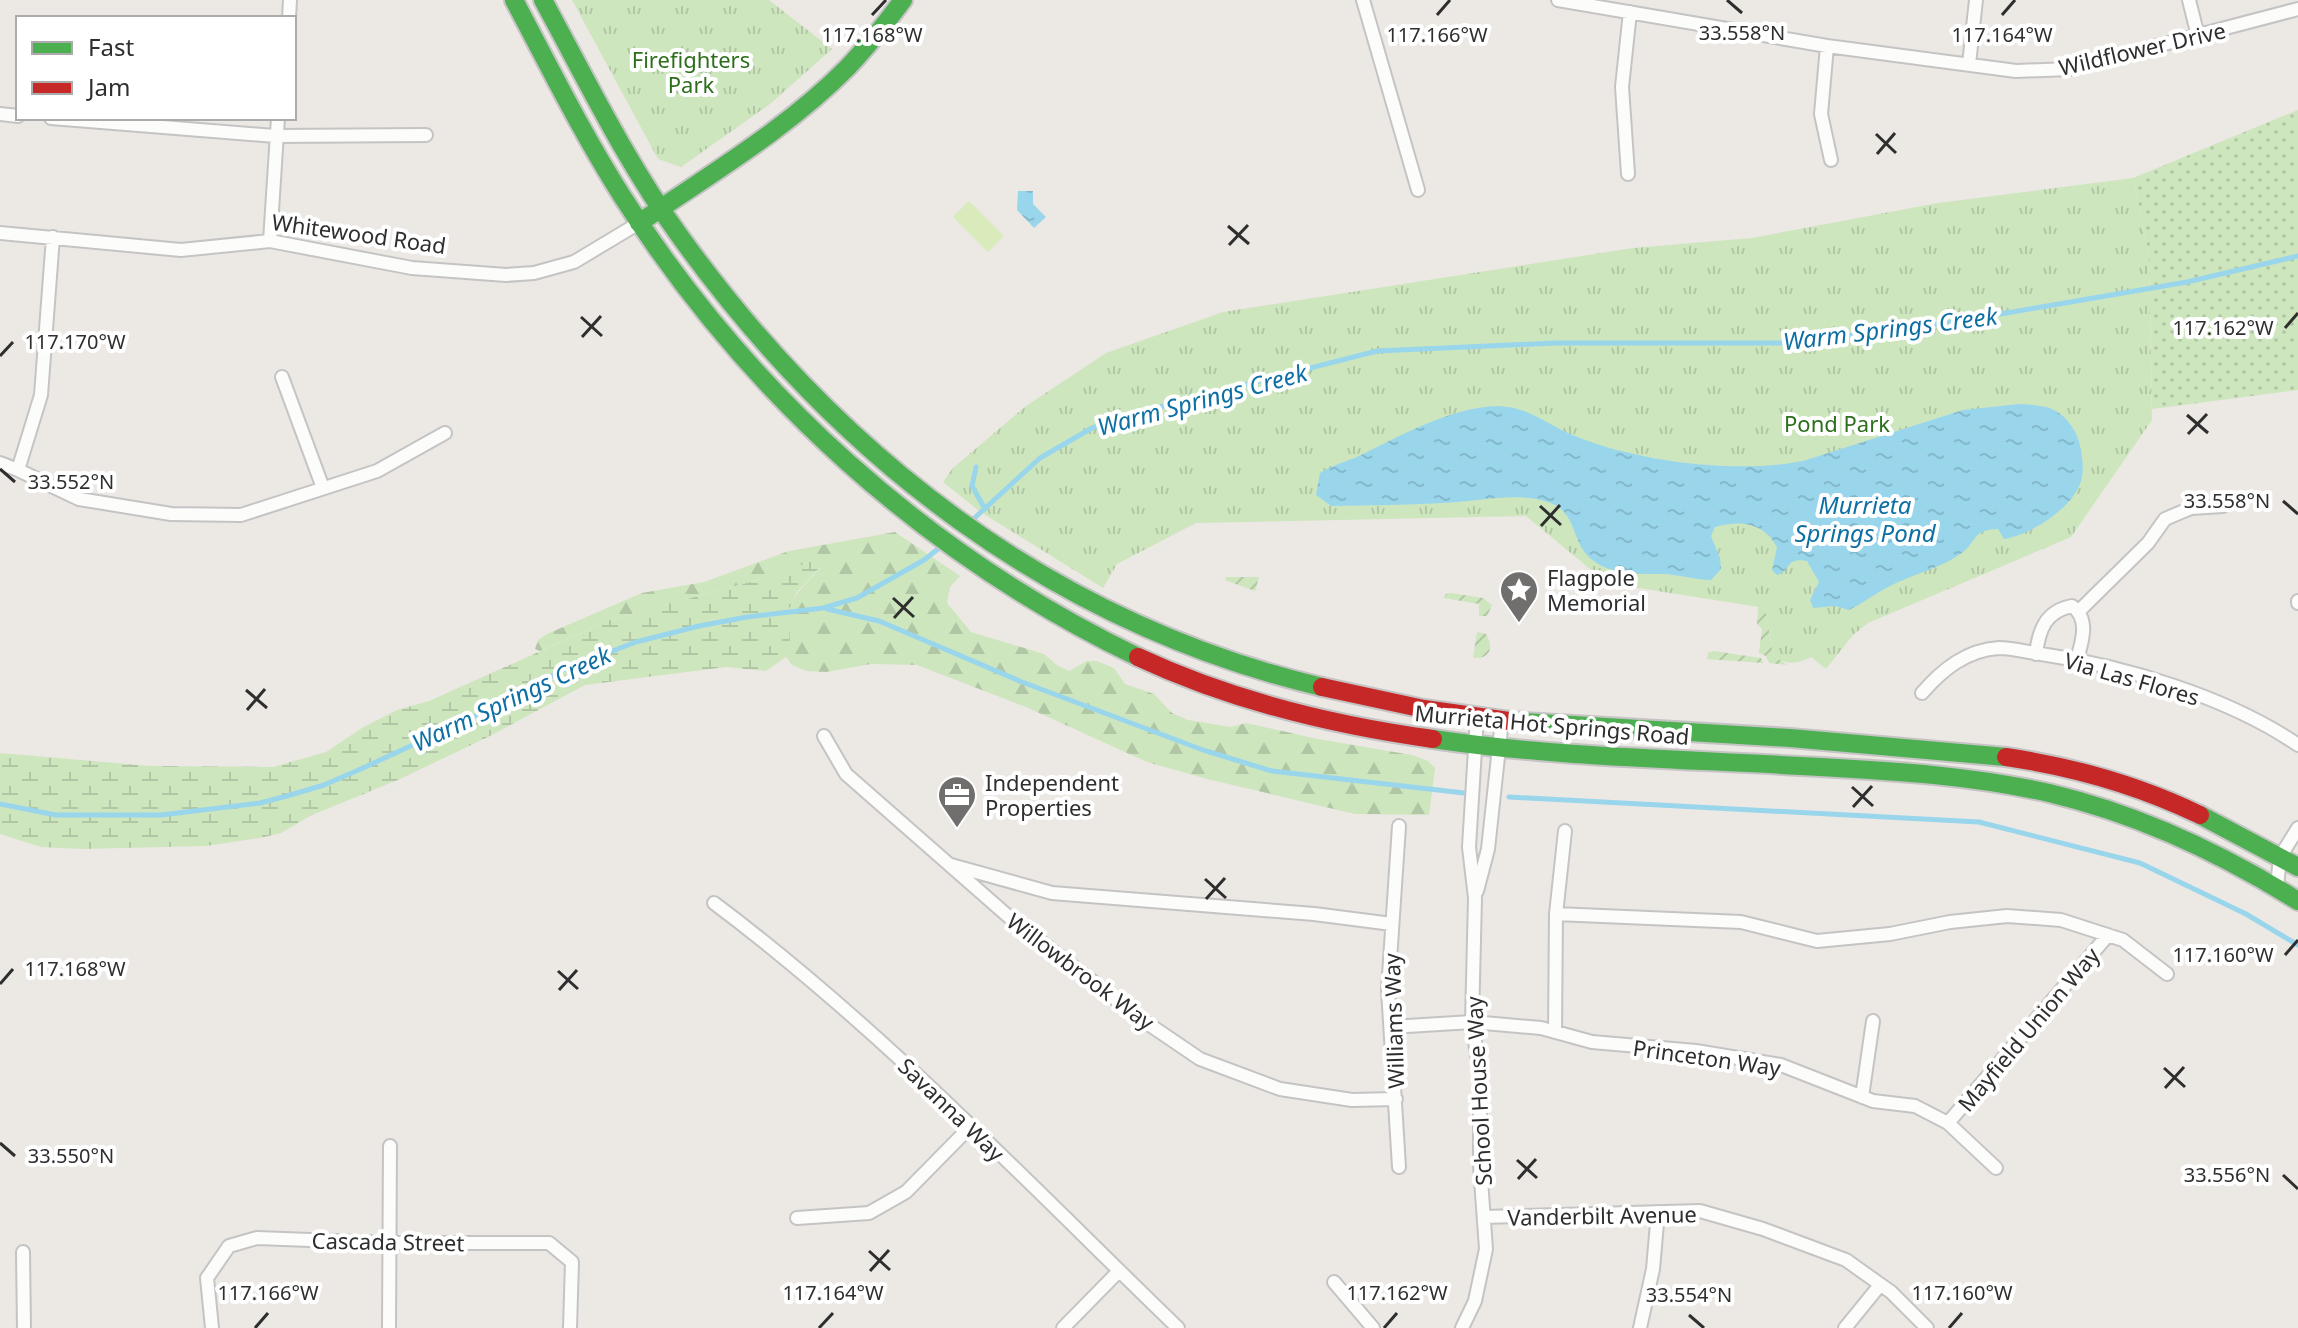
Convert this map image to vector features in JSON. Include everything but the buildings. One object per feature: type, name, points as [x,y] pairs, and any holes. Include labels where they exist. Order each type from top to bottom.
[{"type":"main road","name":"Murrieta Hot Springs Road","points":[[514,0],[639,223],[698,302],[775,393],[883,496],[969,558],[1073,624],[1200,683],[1282,709],[1366,729],[1499,748],[1885,772],[2013,786],[2120,813],[2196,846],[2298,901]]},
{"type":"main road","name":"Murrieta Hot Springs Road","points":[[543,0],[661,208],[716,284],[797,376],[876,455],[937,505],[991,544],[1061,587],[1113,614],[1173,641],[1287,680],[1477,717],[2018,757],[2111,779],[2169,801],[2293,863]]},
{"type":"main road","name":"Whitewood Road","points":[[639,223],[815,99],[855,59],[903,0]]},
{"type":"street","points":[[1363,0],[1418,190]]},
{"type":"street","name":"Wildflower Drive","points":[[1558,0],[1827,46],[2016,71],[2069,69],[2298,9]]},
{"type":"street","points":[[1969,64],[1976,0]]},
{"type":"street","points":[[2189,0],[2198,36]]},
{"type":"street","points":[[1628,174],[1622,87],[1630,12]]},
{"type":"street","points":[[1827,46],[1821,114],[1831,160]]},
{"type":"street","points":[[76,120],[275,136],[426,135]]},
{"type":"street","points":[[270,241],[278,120]]},
{"type":"street","name":"Whitewood Road","points":[[0,233],[181,250],[270,241],[412,268],[506,275],[534,273],[574,262],[639,223]]},
{"type":"street","points":[[18,470],[41,395],[53,237]]},
{"type":"street","points":[[282,377],[323,488]]},
{"type":"street","points":[[0,463],[79,499],[171,514],[241,515],[377,471],[445,433]]},
{"type":"street","points":[[2079,611],[2148,543],[2165,519],[2191,508],[2223,506]]},
{"type":"street","points":[[2036,654],[2038,638],[2050,615],[2072,606],[2079,611],[2083,624],[2077,659]]},
{"type":"street","name":"Via Las Flores","points":[[1922,693],[1940,672],[1959,660],[1999,648],[2077,659],[2126,672],[2213,701],[2248,716],[2298,745]]},
{"type":"street","name":"School House Way","points":[[1462,1328],[1475,1301],[1486,1249],[1480,1166],[1480,1074],[1472,1022],[1475,898],[1469,847],[1477,717]]},
{"type":"street","name":"School House Way","points":[[1475,898],[1488,849],[1502,720]]},
{"type":"street","name":"Willowbrook Way","points":[[824,736],[846,774],[1009,917],[1144,1021],[1200,1059],[1280,1089],[1352,1100],[1396,1099]]},
{"type":"street","name":"Williams Way","points":[[1399,826],[1388,990],[1399,1167]]},
{"type":"street","points":[[2277,887],[2293,863],[2298,828]]},
{"type":"street","points":[[1555,1032],[1556,914],[1565,831]]},
{"type":"street","points":[[948,864],[1052,893],[1314,914],[1392,924]]},
{"type":"street","name":"Savanna Way","points":[[714,903],[773,947],[893,1053],[1178,1328]]},
{"type":"street","points":[[1556,914],[1741,922],[1817,941],[1890,934],[1950,922],[2007,916],[2061,920],[2123,940],[2167,974]]},
{"type":"street","name":"Mayfield Union Way","points":[[1948,1123],[2108,935]]},
{"type":"street","points":[[1862,1097],[1873,1021]]},
{"type":"street","name":"Princeton Way","points":[[1391,1027],[1472,1022],[1555,1032],[1592,1042],[1696,1051],[1781,1065],[1873,1101],[1915,1106],[1948,1123],[1996,1168]]},
{"type":"street","points":[[797,1218],[869,1213],[906,1192],[970,1127]]},
{"type":"street","points":[[389,1328],[390,1146]]},
{"type":"street","name":"Vanderbilt Avenue","points":[[1484,1217],[1700,1211],[1763,1229],[1846,1260],[1880,1285],[1927,1328]]},
{"type":"street","points":[[1640,1328],[1653,1269],[1658,1212]]},
{"type":"street","name":"Cascada Street","points":[[212,1328],[207,1278],[229,1246],[257,1238],[389,1243],[549,1243],[572,1262],[570,1328]]},
{"type":"street","points":[[23,1252],[24,1328]]},
{"type":"street","points":[[1063,1328],[1119,1271]]},
{"type":"street","points":[[1334,1282],[1373,1328]]},
{"type":"street","points":[[1845,1328],[1880,1285]]},
{"type":"green space","name":"Firefighters Park","points":[[572,0],[769,0],[832,49],[770,104],[681,167],[658,159]]},
{"type":"green space","points":[[2298,110],[2298,390],[2152,409],[2149,255],[2133,178]]},
{"type":"green space","name":"Pond Park","points":[[2133,178],[2149,255],[2152,420],[2071,537],[1868,623],[1853,635],[1826,669],[1811,657],[1792,663],[1773,655],[1765,608],[1607,583],[1526,516],[1196,523],[1117,564],[1103,588],[979,511],[943,482],[953,468],[1026,406],[1106,353],[1223,312],[1633,248],[1752,238],[1938,203]]},
{"type":"green space","points":[[969,201],[1004,236],[988,252],[953,217]]},
{"type":"green space","points":[[895,532],[960,576],[950,587],[947,603],[971,632],[1044,654],[1069,671],[1087,661],[1097,661],[1114,668],[1125,684],[1154,694],[1172,713],[1188,720],[1231,727],[1246,723],[1412,755],[1428,761],[1435,768],[1429,815],[1355,814],[1147,762],[1026,707],[917,665],[871,664],[826,672],[806,671],[792,665],[786,657],[792,604],[820,568],[809,562],[776,575],[610,620],[540,651],[535,649],[538,640],[547,634],[642,593],[704,582],[789,551]]},
{"type":"green space","points":[[809,562],[817,563],[820,567],[797,592],[789,610],[790,649],[786,657],[766,671],[726,667],[585,685],[490,736],[400,779],[310,816],[281,833],[260,838],[206,846],[82,849],[41,847],[0,834],[0,753],[150,766],[273,767],[326,752],[397,710],[429,701],[610,620],[776,575]]},
{"type":"green space","points":[[1226,577],[1259,577],[1255,591],[1225,580]]},
{"type":"green space","points":[[1451,593],[1483,598],[1492,605],[1487,616],[1479,616],[1479,604],[1444,598]]},
{"type":"green space","points":[[1758,606],[1765,608],[1773,655],[1787,665],[1769,663],[1766,656],[1759,653],[1762,629],[1757,624]]},
{"type":"green space","points":[[1477,632],[1486,634],[1490,648],[1484,656],[1473,658]]},
{"type":"green space","points":[[1714,651],[1761,658],[1763,663],[1707,659],[1708,653]]},
{"type":"water","points":[[1018,191],[1033,191],[1033,204],[1046,217],[1034,228],[1017,210]]},
{"type":"water","name":"Murrieta Springs Pond","points":[[2020,404],[2052,409],[2065,418],[2075,431],[2083,469],[2072,498],[2051,517],[2027,532],[2004,539],[1998,529],[1984,531],[1954,558],[1888,587],[1849,610],[1835,606],[1813,608],[1810,600],[1819,582],[1807,561],[1792,562],[1777,575],[1772,570],[1777,547],[1765,532],[1750,525],[1715,527],[1711,536],[1721,569],[1711,580],[1705,580],[1668,574],[1622,572],[1594,562],[1582,549],[1566,514],[1553,504],[1540,500],[1513,497],[1443,503],[1331,506],[1316,495],[1320,473],[1325,470],[1414,429],[1476,408],[1496,406],[1522,410],[1575,436],[1628,453],[1688,463],[1748,466],[1803,461],[1963,410]]},
{"type":"waterway","name":"Warm Springs Creek","points":[[969,523],[1040,458],[1092,428],[1173,403],[1377,351],[1555,343],[1796,343],[1960,321],[2187,282],[2298,256]]},
{"type":"waterway","points":[[976,467],[972,486],[985,509]]},
{"type":"waterway","name":"Warm Springs Creek","points":[[0,804],[56,815],[161,815],[260,803],[287,796],[324,785],[363,768],[488,710],[565,669],[636,642],[699,626],[823,608],[857,598],[924,560],[943,545]]},
{"type":"waterway","points":[[827,609],[879,621],[1022,682],[1203,750],[1272,771],[1464,793]]},
{"type":"waterway","points":[[1509,797],[1979,822],[2140,863],[2246,914],[2298,945]]},
{"type":"traffic: fast","points":[[514,0],[579,124],[622,196],[672,268],[726,337],[785,402],[848,462],[915,519],[986,570],[1060,616],[1138,657]]},
{"type":"traffic: fast","points":[[543,0],[624,149],[679,235],[742,316],[809,391],[882,459],[960,521],[1043,575],[1131,621],[1224,658],[1322,687]]},
{"type":"traffic: fast","points":[[639,223],[800,111],[848,67],[903,0]]},
{"type":"traffic: fast","points":[[1509,721],[1790,738],[2006,757]]},
{"type":"traffic: fast","points":[[1433,739],[1577,754],[1906,773],[2020,787],[2082,802],[2147,824],[2209,851],[2298,901]]},
{"type":"traffic: fast","points":[[2200,815],[2298,867]]},
{"type":"traffic: jam","points":[[1138,657],[1209,686],[1282,709],[1433,739]]},
{"type":"traffic: jam","points":[[1322,687],[1424,709],[1509,721]]},
{"type":"traffic: jam","points":[[2006,757],[2105,778],[2200,815]]},
{"type":"place","name":"Flagpole Memorial","points":[[1519,624]]},
{"type":"place","name":"Independent Properties","points":[[957,829]]}]
